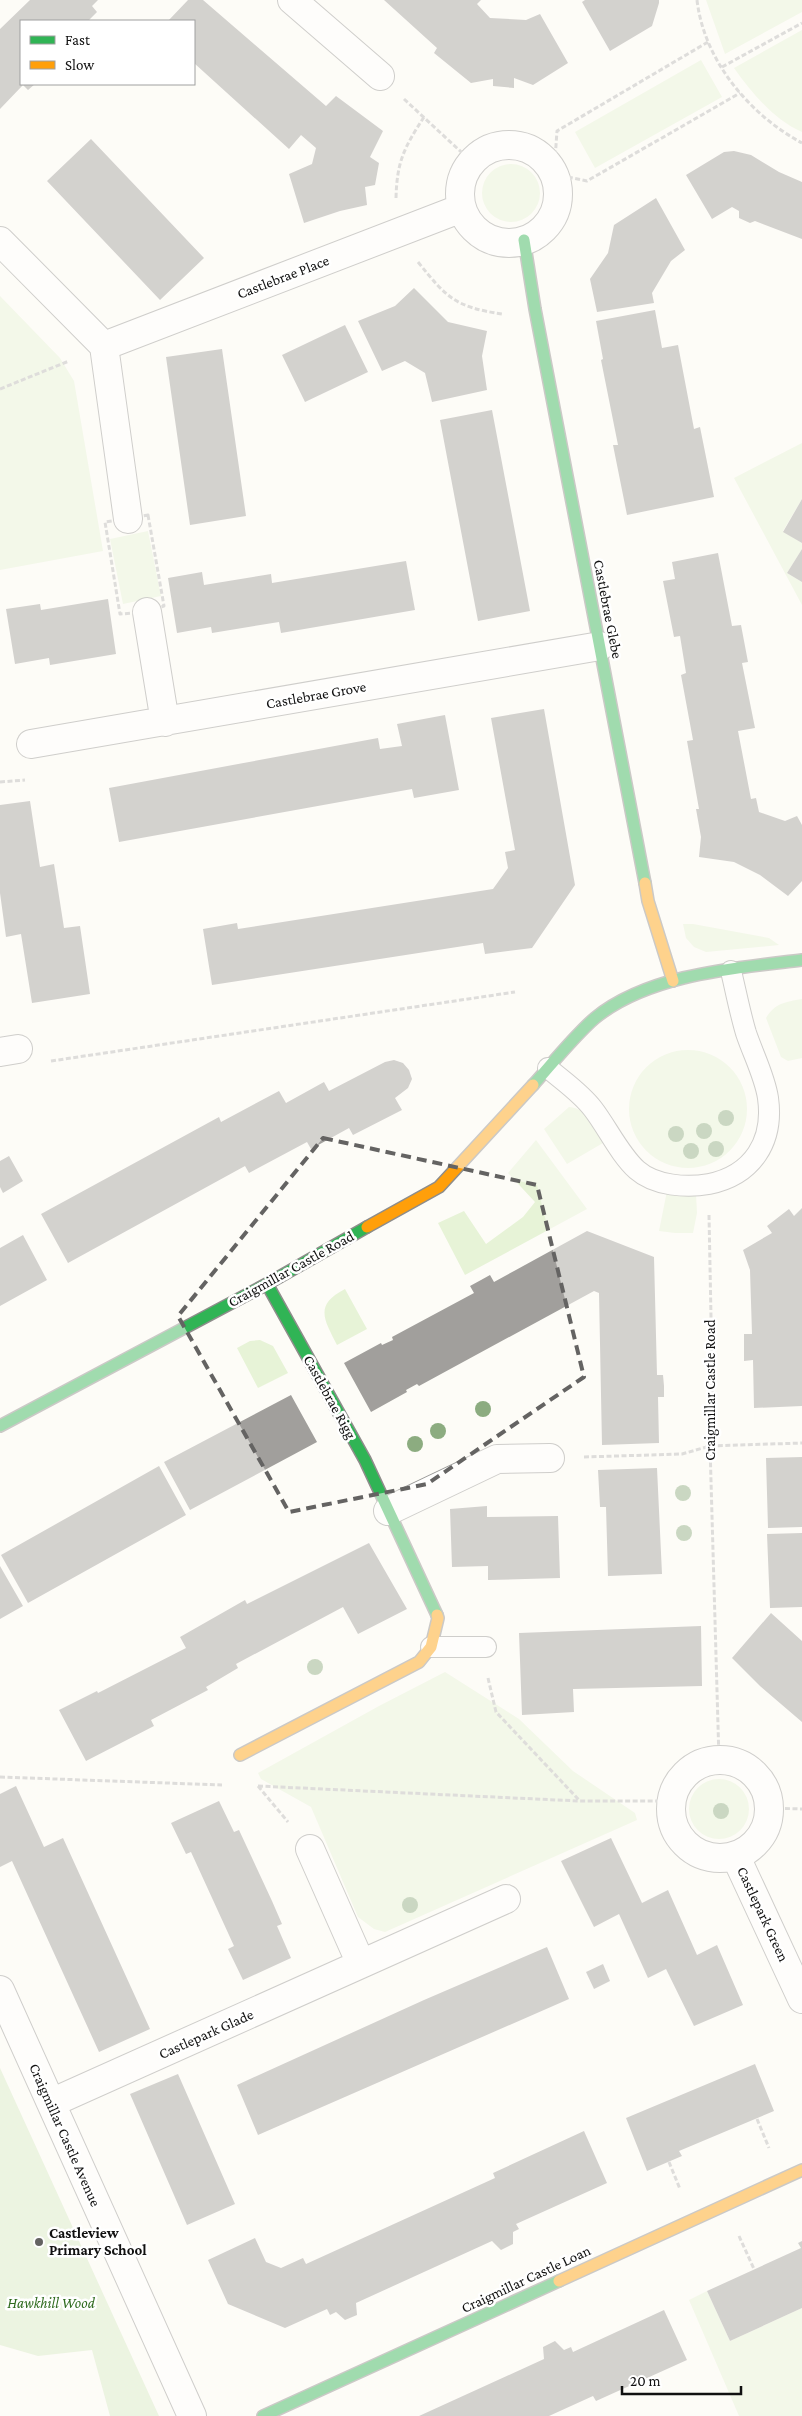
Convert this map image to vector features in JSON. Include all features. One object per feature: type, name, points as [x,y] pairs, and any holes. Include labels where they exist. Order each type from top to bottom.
[{"type":"street","points":[[292,0],[380,76]]},
{"type":"street","points":[[516,145],[532,151],[545,160],[554,174],[557,190],[556,206],[544,227],[524,240],[509,243],[494,241],[479,233],[469,222],[462,208],[460,192],[463,176],[472,162],[484,151],[500,146],[516,145]]},
{"type":"street","name":"Castlebrae Place","points":[[104,346],[462,208]]},
{"type":"street","name":"Castlebrae Glebe","points":[[524,240],[534,309],[648,901],[673,981]]},
{"type":"street","points":[[0,241],[104,346],[128,519]]},
{"type":"street","points":[[147,612],[165,722]]},
{"type":"street","name":"Castlebrae Grove","points":[[31,744],[600,646]]},
{"type":"street","name":"Craigmillar Castle Road","points":[[0,1426],[267,1284],[439,1187],[595,1018],[630,997],[673,981],[708,972],[731,971],[802,960]]},
{"type":"street","name":"Castlebrae Rigg","points":[[267,1284],[365,1460],[438,1618],[432,1647]]},
{"type":"street","points":[[388,1511],[497,1459],[550,1458]]},
{"type":"street","points":[[240,1756],[419,1662],[432,1647]]},
{"type":"street","name":"Castlepark Green","points":[[732,1760],[753,1771],[761,1779],[766,1790],[770,1808],[767,1825],[761,1837],[752,1847],[736,1857],[716,1858],[692,1850],[682,1841],[675,1830],[671,1818],[672,1801],[674,1791],[682,1777],[693,1767],[706,1761],[732,1760]]},
{"type":"street","points":[[310,1849],[361,1964]]},
{"type":"street","name":"Castlepark Green","points":[[736,1857],[802,1999]]},
{"type":"street","name":"Castlepark Glade","points":[[51,2104],[506,1898]]},
{"type":"street","name":"Craigmillar Castle Avenue","points":[[0,1990],[192,2416]]},
{"type":"street","name":"Craigmillar Castle Loan","points":[[263,2416],[802,2170]]},
{"type":"lane","points":[[548,1068],[592,1107],[637,1170],[654,1179],[670,1184],[689,1186],[709,1184],[731,1178],[747,1168],[758,1154],[766,1137],[770,1118],[768,1096],[746,1031],[731,971]]},
{"type":"lane","points":[[432,1647],[486,1647]]},
{"type":"path","points":[[697,0],[708,42],[740,93],[767,120],[802,143]]},
{"type":"path","points":[[722,67],[802,23]]},
{"type":"path","points":[[708,42],[557,131],[554,174],[587,181],[740,93]]},
{"type":"path","points":[[380,76],[472,162]]},
{"type":"path","points":[[0,389],[104,346]]},
{"type":"path","points":[[148,515],[164,606],[147,612],[120,614],[105,522],[128,519],[148,515]]},
{"type":"path","points":[[44,1063],[515,992]]},
{"type":"path","name":"Craigmillar Castle Road","points":[[709,1184],[713,1419],[710,1446],[719,1760]]},
{"type":"path","points":[[550,1458],[682,1454],[710,1446],[802,1443]]},
{"type":"path","points":[[486,1647],[489,1686],[496,1712],[579,1801]]},
{"type":"path","points":[[240,1756],[259,1786],[310,1849]]},
{"type":"path","points":[[0,1777],[229,1785]]},
{"type":"path","points":[[249,1786],[579,1801],[672,1801]]},
{"type":"path","points":[[770,1808],[802,1809]]},
{"type":"highlighted area","points":[[323,1138],[537,1185],[584,1377],[427,1484],[289,1512],[178,1316]]},
{"type":"green space","points":[[706,0],[802,0],[802,12],[725,54]]},
{"type":"green space","points":[[802,30],[802,132],[773,113],[756,96],[734,68]]},
{"type":"green space","points":[[701,60],[722,97],[595,168],[575,132]]},
{"type":"green space","points":[[511,164],[522,166],[535,177],[540,193],[538,204],[527,217],[511,222],[500,220],[487,209],[482,193],[484,182],[495,169]]},
{"type":"green space","points":[[0,296],[60,358],[74,381],[103,551],[0,570]]},
{"type":"green space","points":[[802,443],[802,499],[783,531],[802,543],[802,549],[787,573],[802,582],[802,605],[734,478]]},
{"type":"green space","points":[[148,531],[161,596],[123,604],[110,539]]},
{"type":"green space","points":[[683,924],[693,924],[769,938],[779,945],[706,952],[694,947],[686,938]]},
{"type":"green space","points":[[802,999],[802,1058],[788,1061],[781,1057],[766,1018],[777,1006]]},
{"type":"green space","points":[[688,1050],[711,1055],[730,1067],[742,1086],[747,1109],[742,1132],[730,1151],[711,1163],[688,1168],[665,1163],[646,1151],[634,1132],[629,1109],[634,1086],[646,1067],[665,1055]]},
{"type":"green space","points":[[569,1107],[576,1108],[587,1115],[595,1125],[603,1143],[567,1164],[544,1129]]},
{"type":"green space","points":[[536,1140],[587,1209],[465,1275],[438,1223],[464,1211],[486,1244],[523,1217],[535,1202],[508,1173]]},
{"type":"green space","points":[[667,1191],[696,1194],[697,1213],[693,1233],[659,1231]]},
{"type":"green space","points":[[345,1289],[367,1329],[337,1345],[328,1328],[324,1313],[329,1301]]},
{"type":"green space","points":[[260,1340],[273,1346],[288,1373],[258,1388],[237,1348],[250,1341]]},
{"type":"green space","points":[[445,1672],[519,1719],[573,1771],[635,1813],[637,1820],[385,1932],[374,1929],[358,1917],[311,1807],[261,1779],[258,1773]]},
{"type":"green space","points":[[713,1779],[725,1779],[736,1784],[744,1792],[749,1803],[747,1821],[736,1834],[725,1839],[713,1839],[702,1834],[694,1826],[689,1815],[689,1803],[694,1792],[702,1784]]},
{"type":"green space","name":"Hawkhill Wood","points":[[0,2068],[159,2416],[110,2416],[92,2350],[38,2356],[0,2345]]},
{"type":"green space","points":[[707,2291],[730,2341],[802,2308],[802,2416],[739,2416],[689,2300]]},
{"type":"building","points":[[30,0],[98,0],[92,6],[97,12],[89,20],[20,20],[20,85],[23,85],[0,109],[0,29]]},
{"type":"building","points":[[188,0],[203,0],[326,106],[336,96],[383,131],[370,157],[379,163],[375,185],[365,187],[367,205],[340,211],[304,223],[289,174],[312,164],[316,148],[301,135],[289,149],[195,64],[195,20],[169,20]]},
{"type":"building","points":[[384,0],[481,0],[477,4],[490,18],[526,20],[540,14],[568,63],[533,85],[514,78],[514,88],[493,86],[493,79],[471,83],[434,53],[437,48]]},
{"type":"building","points":[[585,0],[659,0],[659,3],[652,26],[610,51],[582,2]]},
{"type":"building","points":[[23,85],[34,85],[28,90]]},
{"type":"building","points":[[91,139],[204,258],[160,300],[47,181]]},
{"type":"building","points":[[734,151],[751,155],[779,172],[802,182],[802,239],[755,221],[750,223],[739,218],[739,211],[732,207],[712,219],[686,175],[724,152]]},
{"type":"building","points":[[656,198],[685,250],[671,261],[652,293],[654,303],[597,312],[590,279],[608,253],[614,225]]},
{"type":"building","points":[[414,288],[448,322],[487,331],[482,356],[487,390],[432,402],[425,373],[405,361],[382,371],[358,321],[395,306]]},
{"type":"building","points":[[655,310],[662,348],[678,345],[694,429],[700,427],[714,497],[627,515],[613,445],[618,445],[601,360],[603,359],[596,321]]},
{"type":"building","points":[[345,325],[368,372],[305,402],[282,355]]},
{"type":"building","points":[[222,349],[246,516],[190,525],[166,357]]},
{"type":"building","points":[[492,410],[530,611],[478,621],[440,420]]},
{"type":"building","points":[[802,499],[802,543],[783,532]]},
{"type":"building","points":[[802,549],[802,582],[787,573]]},
{"type":"building","points":[[718,553],[732,626],[741,625],[748,662],[742,663],[755,728],[738,731],[751,799],[756,798],[759,812],[785,821],[797,816],[802,825],[802,881],[788,896],[760,875],[734,862],[699,857],[701,837],[696,809],[699,809],[687,741],[693,740],[681,675],[686,673],[680,636],[674,637],[663,581],[675,579],[672,562]]},
{"type":"building","points":[[406,561],[415,610],[281,633],[279,622],[212,633],[211,627],[177,633],[168,578],[202,572],[204,585],[271,574],[272,583]]},
{"type":"building","points":[[108,599],[116,654],[50,665],[49,658],[15,664],[6,609],[40,604],[41,610]]},
{"type":"building","points":[[544,709],[575,885],[532,948],[485,954],[483,943],[212,985],[203,929],[237,923],[238,929],[493,889],[508,868],[505,852],[515,850],[491,718]]},
{"type":"building","points":[[445,715],[459,790],[414,798],[412,789],[119,842],[109,788],[378,738],[380,749],[402,746],[397,724]]},
{"type":"building","points":[[30,801],[40,867],[54,864],[64,928],[80,926],[90,994],[32,1003],[21,934],[6,937],[0,893],[0,805]]},
{"type":"building","points":[[394,1060],[403,1063],[409,1070],[412,1079],[408,1088],[395,1098],[402,1110],[353,1135],[349,1128],[311,1149],[307,1142],[249,1173],[245,1166],[68,1263],[41,1214],[219,1117],[221,1122],[279,1091],[286,1103],[324,1082],[329,1091],[385,1062]]},
{"type":"building","points":[[9,1156],[23,1181],[3,1193],[0,1187],[0,1161]]},
{"type":"building","points":[[802,1208],[802,1406],[754,1408],[753,1360],[744,1361],[744,1334],[752,1334],[750,1270],[743,1250],[772,1233],[767,1226],[789,1209],[794,1216]]},
{"type":"building","points":[[587,1231],[654,1257],[657,1375],[663,1375],[664,1386],[664,1397],[658,1397],[659,1443],[602,1445],[599,1293],[594,1291],[419,1386],[417,1384],[406,1390],[407,1392],[371,1412],[344,1363],[381,1343],[382,1345],[393,1340],[392,1337],[474,1293],[470,1286],[490,1275],[494,1282]]},
{"type":"building","points":[[23,1235],[47,1280],[0,1306],[0,1248]]},
{"type":"building","points":[[291,1395],[317,1442],[190,1510],[164,1462]]},
{"type":"building","points":[[802,1457],[802,1527],[768,1528],[766,1458]]},
{"type":"building","points":[[159,1466],[186,1515],[28,1603],[1,1555]]},
{"type":"building","points":[[657,1468],[662,1574],[608,1576],[606,1507],[600,1507],[598,1470]]},
{"type":"building","points":[[487,1506],[487,1517],[558,1516],[560,1578],[488,1580],[488,1566],[452,1567],[450,1509]]},
{"type":"building","points":[[802,1533],[802,1607],[770,1608],[767,1534]]},
{"type":"building","points":[[369,1543],[407,1609],[358,1634],[343,1607],[236,1664],[238,1668],[206,1687],[208,1690],[151,1720],[154,1726],[86,1761],[59,1710],[97,1691],[98,1693],[186,1648],[180,1637],[245,1600],[247,1604]]},
{"type":"building","points":[[0,1566],[23,1606],[0,1619]]},
{"type":"building","points":[[771,1613],[802,1641],[802,1722],[760,1686],[732,1658]]},
{"type":"building","points":[[701,1626],[702,1686],[573,1689],[574,1712],[522,1715],[519,1633]]},
{"type":"building","points":[[16,1786],[44,1847],[63,1838],[150,2029],[99,2052],[12,1861],[0,1867],[0,1794]]},
{"type":"building","points":[[219,1801],[234,1832],[239,1830],[272,1901],[282,1924],[277,1926],[291,1958],[243,1980],[228,1949],[234,1946],[191,1852],[186,1854],[171,1823]]},
{"type":"building","points":[[611,1838],[642,1903],[668,1890],[697,1955],[717,1945],[743,2005],[694,2026],[666,1969],[648,1978],[619,1914],[594,1927],[561,1861]]},
{"type":"building","points":[[547,1947],[569,1999],[258,2135],[237,2085],[424,2000]]},
{"type":"building","points":[[603,1964],[610,1981],[594,1989],[586,1972]]},
{"type":"building","points":[[755,2064],[774,2111],[679,2151],[682,2156],[647,2171],[626,2118]]},
{"type":"building","points":[[178,2074],[235,2204],[187,2225],[130,2094]]},
{"type":"building","points":[[584,2131],[607,2183],[516,2224],[519,2229],[513,2232],[513,2244],[501,2250],[492,2241],[356,2303],[357,2315],[345,2320],[336,2312],[330,2315],[327,2309],[285,2328],[228,2304],[208,2260],[255,2238],[266,2262],[281,2268],[303,2258],[306,2264],[495,2178],[493,2173]]},
{"type":"building","points":[[802,2241],[802,2308],[730,2341],[707,2291],[801,2248],[798,2243]]},
{"type":"building","points":[[664,2310],[687,2360],[596,2401],[593,2396],[549,2416],[419,2416],[544,2359],[543,2347],[555,2341],[564,2350],[571,2347],[573,2352]]},
{"type":"traffic: fast","points":[[524,240],[535,309],[645,883]]},
{"type":"traffic: fast","points":[[533,1085],[571,1041],[595,1018],[617,1003],[641,991],[667,982],[722,970],[802,960]]},
{"type":"traffic: fast","points":[[0,1426],[267,1284],[367,1227]]},
{"type":"traffic: fast","points":[[267,1284],[365,1460],[437,1615]]},
{"type":"traffic: fast","points":[[263,2416],[559,2281]]},
{"type":"traffic: slow","points":[[645,883],[648,901],[673,981]]},
{"type":"traffic: slow","points":[[367,1227],[439,1187],[533,1085]]},
{"type":"traffic: slow","points":[[240,1755],[419,1662],[431,1647],[438,1618],[437,1615]]},
{"type":"traffic: slow","points":[[559,2281],[802,2170]]},
{"type":"place","name":"Castleview Primary School","points":[[39,2242]]}]
